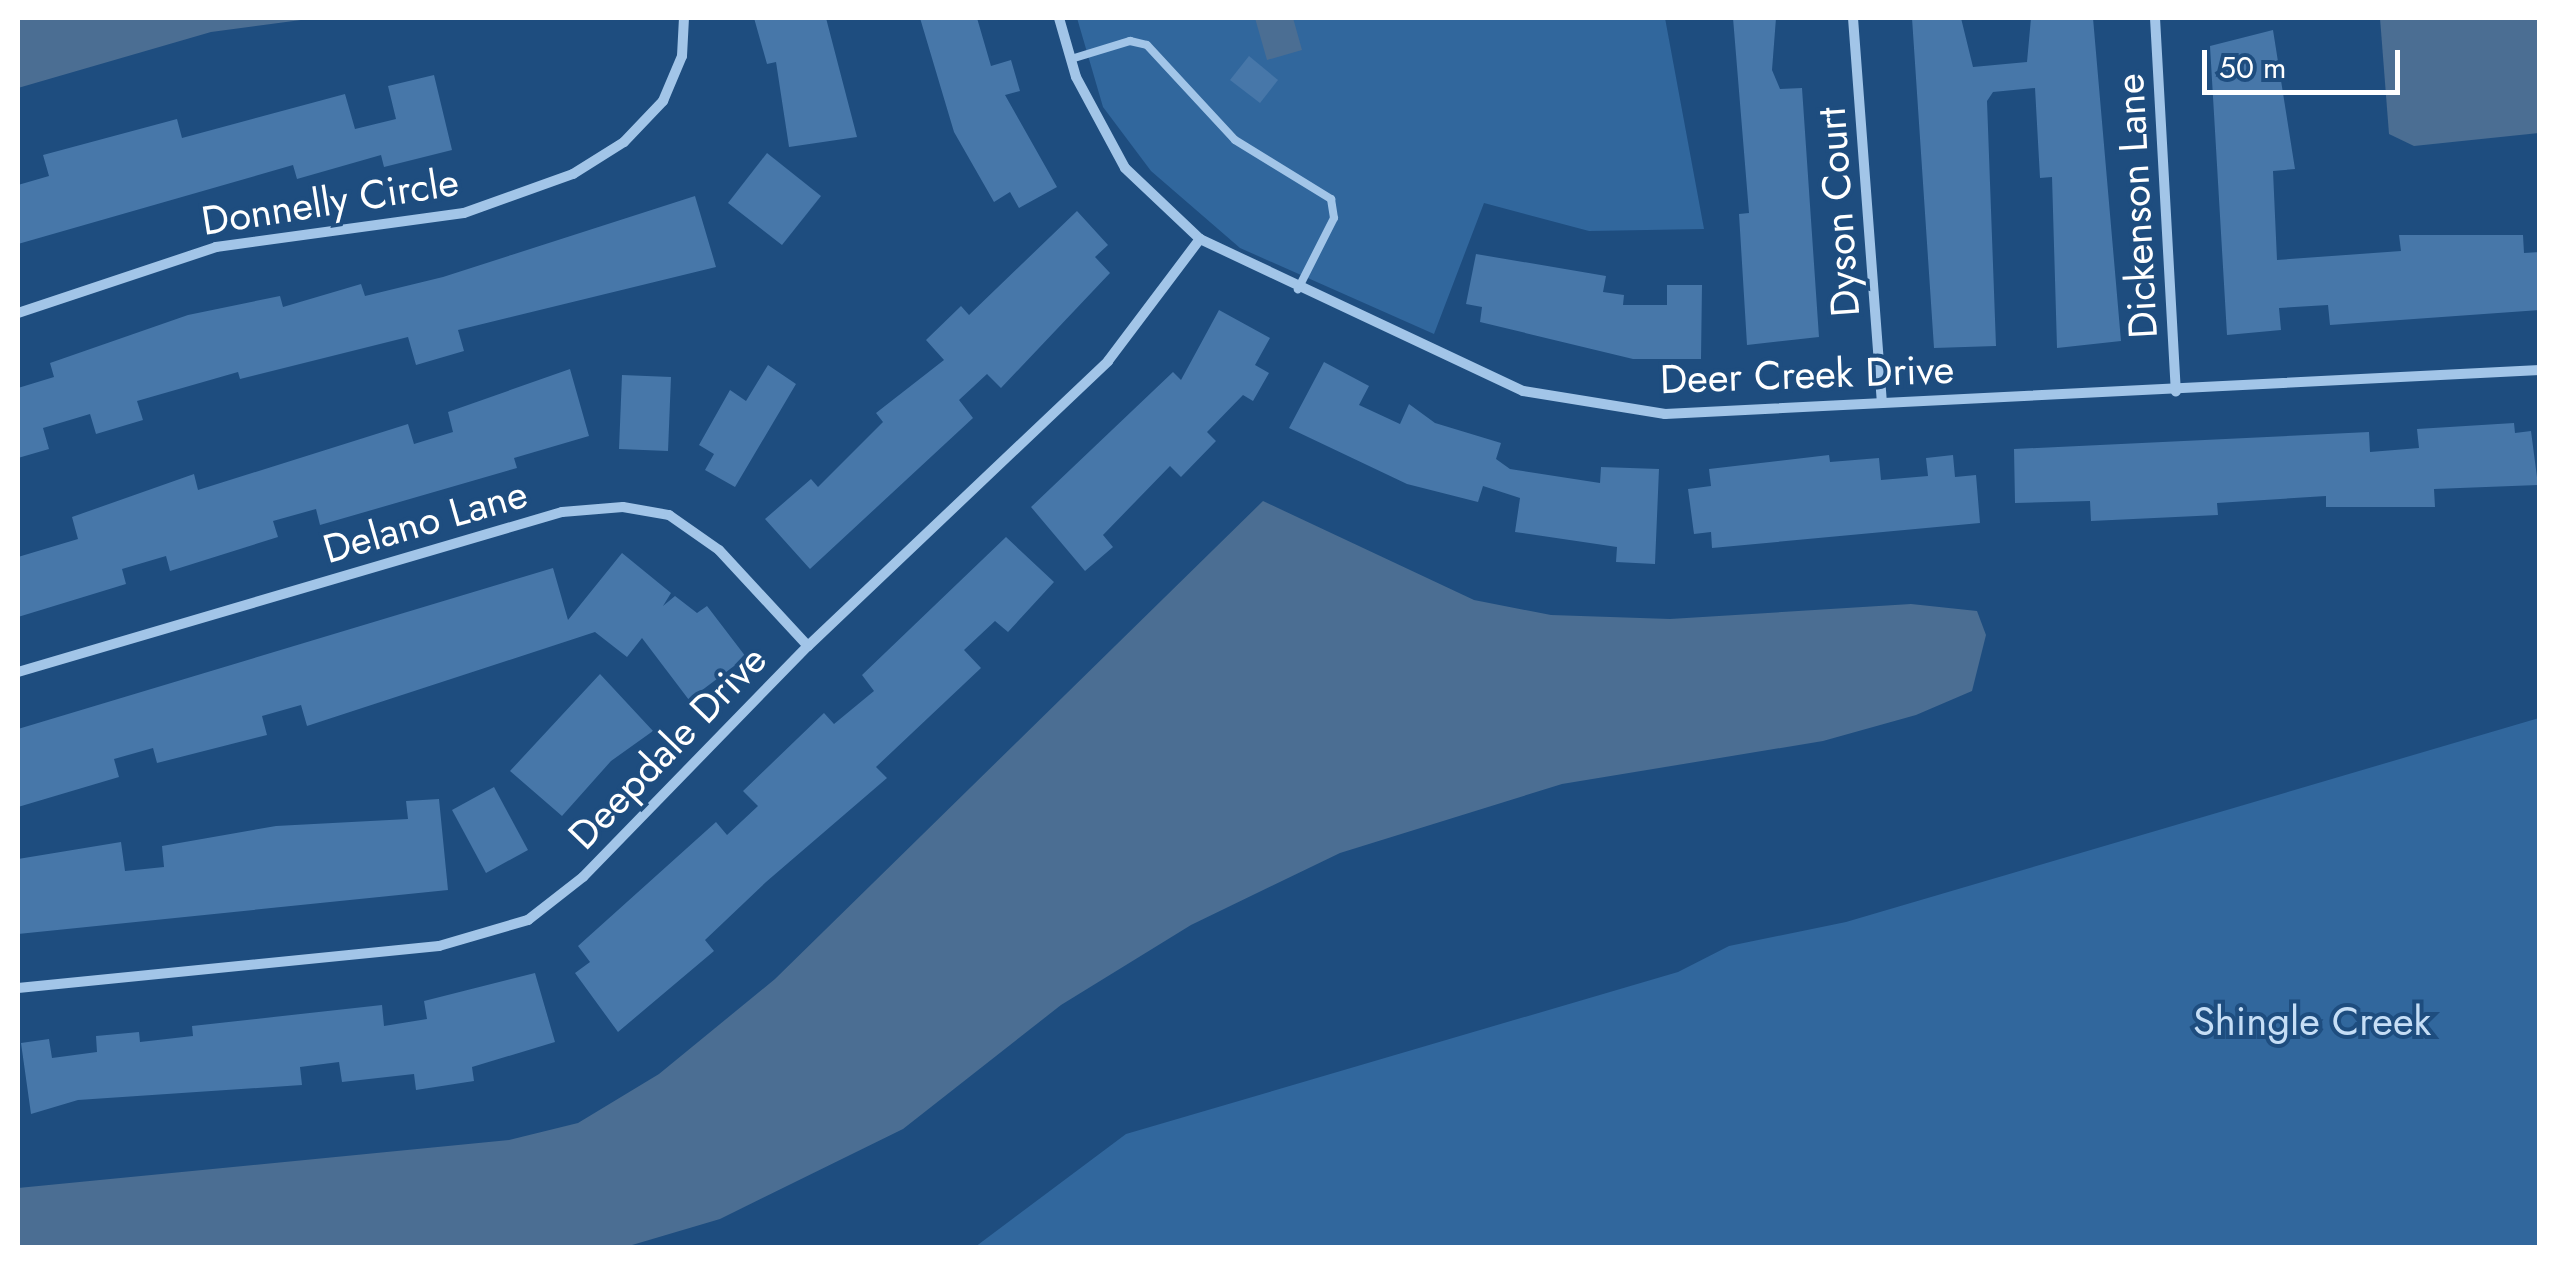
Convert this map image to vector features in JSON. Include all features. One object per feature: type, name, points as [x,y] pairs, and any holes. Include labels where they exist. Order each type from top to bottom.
[{"type":"street","name":"Donnelly Circle","points":[[18,313],[216,247],[464,213],[572,174],[624,142],[662,101],[682,56],[684,18]]},
{"type":"street","name":"Deer Creek Drive","points":[[1059,18],[1071,59],[1124,168],[1200,239],[1298,289],[1523,391],[1665,414],[2540,370]]},
{"type":"street","name":"Dyson Court","points":[[1854,18],[1882,402]]},
{"type":"street","name":"Dickenson Lane","points":[[2155,18],[2176,391]]},
{"type":"street","name":"Deepdale Drive","points":[[18,988],[439,946],[528,920],[583,877],[808,646],[1108,361],[1200,239]]},
{"type":"street","name":"Delano Lane","points":[[18,672],[562,512],[623,507],[669,515],[719,550],[808,646]]},
{"type":"lane","points":[[1071,59],[1130,41],[1147,45],[1167,56],[1235,140],[1331,199],[1334,218],[1298,289]]},
{"type":"green space","points":[[1077,18],[1665,18],[1704,229],[1589,231],[1484,203],[1434,334],[1240,248],[1151,171],[1103,107]]},
{"type":"green space","name":"Shingle Creek","points":[[2539,718],[2539,1247],[975,1247],[1126,1134],[1678,972],[1729,946],[1846,922]]},
{"type":"shaded area","points":[[18,18],[316,18],[211,32],[18,88]]},
{"type":"shaded area","points":[[1255,18],[1293,18],[1302,50],[1267,60]]},
{"type":"shaded area","points":[[2380,18],[2539,18],[2539,133],[2414,146],[2389,134]]},
{"type":"shaded area","points":[[1263,501],[1474,600],[1551,615],[1670,619],[1911,604],[1977,611],[1986,635],[1972,691],[1916,715],[1823,741],[1562,784],[1340,853],[1191,925],[1061,1005],[903,1129],[720,1219],[622,1248],[18,1247],[18,1188],[509,1140],[578,1123],[659,1074],[775,979]]},
{"type":"building","points":[[754,18],[826,18],[857,137],[789,147],[776,62],[767,64]]},
{"type":"building","points":[[920,18],[977,18],[991,66],[1011,60],[1020,91],[1005,95],[1057,187],[1019,208],[1010,192],[994,202],[954,132]]},
{"type":"building","points":[[1733,18],[1776,18],[1772,70],[1780,89],[1802,88],[1819,337],[1747,345],[1739,214],[1749,213]]},
{"type":"building","points":[[1912,18],[1961,18],[1973,67],[2027,62],[2031,18],[2093,18],[2121,341],[2057,348],[2052,177],[2040,178],[2035,88],[1993,92],[1987,101],[1996,346],[1934,348]]},
{"type":"building","points":[[2273,30],[2295,169],[2273,171],[2277,260],[2401,251],[2399,235],[2523,235],[2524,253],[2540,252],[2540,310],[2330,325],[2328,305],[2279,308],[2281,330],[2227,335],[2210,46]]},
{"type":"building","points":[[1249,56],[1278,80],[1260,103],[1230,80]]},
{"type":"building","points":[[434,75],[452,150],[384,167],[381,155],[297,179],[293,165],[18,244],[18,185],[49,176],[43,155],[177,119],[182,138],[345,94],[355,129],[396,119],[388,86]]},
{"type":"building","points":[[767,153],[821,196],[782,245],[728,203]]},
{"type":"building","points":[[695,196],[716,267],[458,330],[464,351],[416,365],[408,337],[240,379],[238,372],[137,401],[143,420],[96,434],[90,414],[43,428],[49,449],[18,458],[18,388],[54,377],[50,363],[188,315],[280,296],[283,307],[361,284],[365,296],[443,277]]},
{"type":"building","points":[[1077,211],[1108,245],[1095,257],[1110,273],[1001,388],[987,374],[959,400],[973,418],[810,569],[765,519],[811,479],[818,487],[883,422],[876,413],[944,360],[926,340],[961,306],[969,315]]},
{"type":"building","points":[[1476,254],[1606,276],[1603,292],[1624,295],[1623,305],[1667,305],[1667,285],[1702,285],[1701,359],[1633,359],[1480,322],[1482,307],[1466,304]]},
{"type":"building","points":[[1219,310],[1270,338],[1255,365],[1269,373],[1253,401],[1243,395],[1207,432],[1216,441],[1181,477],[1170,466],[1103,535],[1113,547],[1085,571],[1031,507],[1173,372],[1181,380]]},
{"type":"building","points":[[1324,362],[1369,386],[1359,405],[1400,424],[1409,404],[1435,423],[1501,443],[1496,459],[1510,469],[1600,483],[1601,467],[1659,469],[1655,564],[1616,562],[1617,547],[1515,532],[1520,498],[1483,486],[1478,502],[1407,484],[1289,428]]},
{"type":"building","points":[[768,365],[796,384],[735,487],[705,470],[714,454],[699,445],[730,390],[746,401]]},
{"type":"building","points":[[570,369],[589,436],[514,458],[517,468],[320,525],[316,509],[273,521],[278,537],[170,571],[166,556],[122,569],[126,584],[18,617],[18,557],[78,539],[72,517],[194,474],[198,490],[408,424],[414,444],[453,432],[448,412]]},
{"type":"building","points":[[622,375],[671,377],[668,451],[619,449]]},
{"type":"building","points":[[2514,423],[2515,433],[2531,431],[2538,485],[2434,489],[2435,507],[2326,507],[2326,496],[2217,503],[2218,515],[2091,521],[2090,501],[2015,503],[2014,449],[2369,432],[2370,452],[2419,448],[2417,429]]},
{"type":"building","points":[[1829,455],[1830,462],[1879,458],[1881,480],[1928,476],[1926,458],[1953,455],[1955,477],[1976,475],[1980,523],[1712,548],[1711,532],[1694,534],[1688,489],[1711,486],[1709,469]]},
{"type":"building","points":[[1006,537],[1054,582],[1008,632],[995,621],[964,650],[981,668],[876,767],[887,778],[766,882],[705,940],[714,951],[618,1032],[575,973],[590,962],[578,946],[716,822],[727,835],[758,806],[743,791],[824,713],[834,724],[874,691],[862,675]]},
{"type":"building","points":[[622,553],[671,593],[663,606],[675,596],[697,613],[707,606],[746,657],[689,700],[642,638],[627,657],[595,632],[307,726],[301,705],[262,716],[267,735],[157,763],[153,748],[114,759],[119,777],[18,807],[18,729],[553,568],[568,620]]},
{"type":"building","points":[[600,674],[653,731],[611,761],[562,816],[510,771]]},
{"type":"building","points":[[494,787],[528,850],[486,873],[452,810]]},
{"type":"building","points":[[439,799],[448,890],[18,934],[18,859],[121,842],[125,871],[164,867],[162,846],[276,826],[408,819],[406,801]]},
{"type":"building","points":[[535,973],[555,1042],[472,1067],[474,1081],[416,1090],[414,1074],[342,1082],[339,1062],[300,1067],[302,1085],[78,1100],[31,1114],[21,1043],[49,1039],[52,1058],[97,1052],[96,1036],[139,1032],[140,1042],[193,1036],[192,1026],[382,1005],[384,1026],[427,1019],[424,1001]]}]
